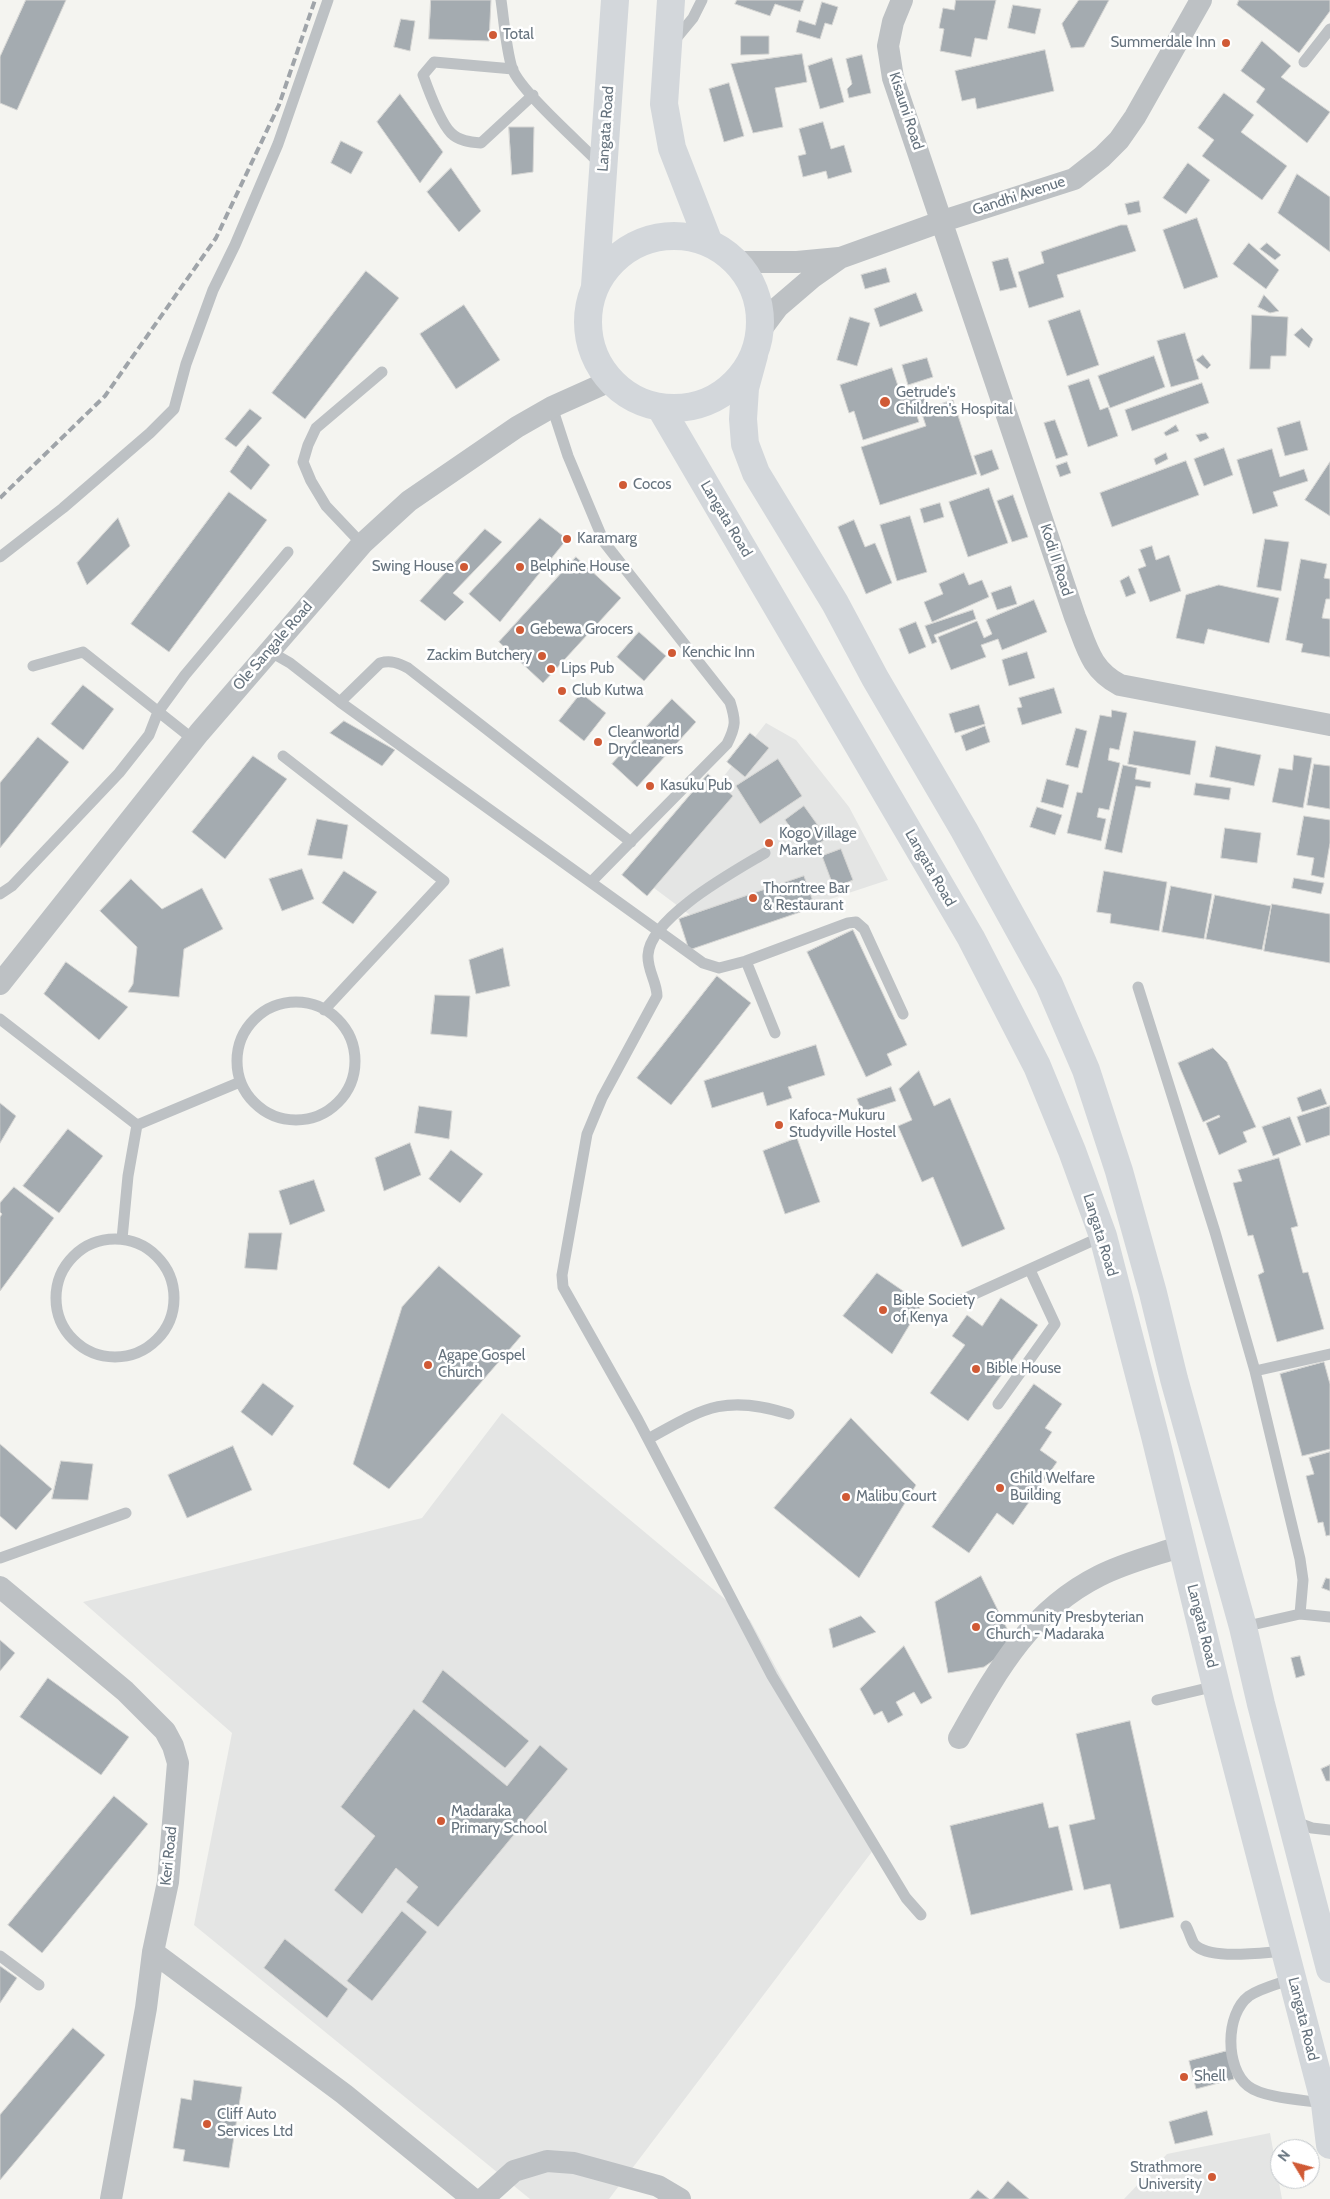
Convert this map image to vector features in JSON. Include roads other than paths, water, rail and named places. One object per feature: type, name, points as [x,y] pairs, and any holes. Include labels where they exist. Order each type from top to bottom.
[{"type":"main road","name":"Langata Road","points":[[595,287],[615,0]]},
{"type":"main road","points":[[671,0],[664,104],[672,148],[710,243]]},
{"type":"main road","points":[[757,343],[738,379],[716,397],[688,407],[660,407],[632,398],[610,381],[596,360],[588,336],[588,311],[595,287],[610,264],[631,247],[656,237],[683,236],[710,243],[724,251],[736,262],[751,283],[759,306],[757,343],[745,388],[743,419],[745,444],[756,473],[835,603],[988,873],[1049,984],[1086,1070],[1119,1171],[1153,1293],[1174,1379],[1243,1627],[1330,1969]]},
{"type":"main road","name":"Langata Road","points":[[660,407],[971,938],[1037,1066],[1072,1151],[1103,1236],[1216,1686],[1325,2104],[1330,2145]]},
{"type":"street","name":"Kisauni Road","points":[[902,0],[893,22],[888,46],[893,78],[943,221]]},
{"type":"street","name":"Gandhi Avenue","points":[[736,262],[797,262],[840,258],[943,221],[1074,179],[1102,158],[1119,140],[1135,117],[1201,0]]},
{"type":"street","name":"Kodi II Road","points":[[943,221],[1075,617],[1092,660],[1106,677],[1120,685],[1330,725]]},
{"type":"street","name":"Gandhi Avenue","points":[[757,343],[778,307],[813,277],[840,258]]},
{"type":"street","name":"Ole Sangale Road","points":[[0,984],[194,740],[362,544],[408,501],[517,427],[552,407],[610,381]]},
{"type":"street","points":[[959,1738],[995,1674],[1049,1607],[1099,1575],[1182,1546]]},
{"type":"street","name":"Keri Road","points":[[0,1587],[125,1691],[165,1731],[173,1746],[178,1763],[168,1882],[153,1952],[146,2008],[111,2199]]},
{"type":"street","points":[[153,1952],[344,2094],[473,2199]]},
{"type":"street","points":[[483,2199],[514,2172],[547,2161],[574,2163],[658,2186],[680,2199]]},
{"type":"lane","points":[[0,557],[70,502],[150,433],[174,409],[186,364],[213,290],[235,245],[278,144],[328,0]]},
{"type":"lane","points":[[501,0],[513,69],[533,95],[603,167]]},
{"type":"lane","points":[[667,50],[693,18],[702,0]]},
{"type":"lane","points":[[1304,62],[1330,29]]},
{"type":"lane","points":[[513,69],[434,62],[423,75],[429,95],[451,133],[466,142],[481,143],[533,95]]},
{"type":"lane","points":[[362,544],[326,506],[311,481],[303,462],[308,444],[316,428],[382,372]]},
{"type":"lane","points":[[552,407],[568,456],[604,542],[730,702],[736,719],[733,732],[727,744],[591,882]]},
{"type":"lane","points":[[0,894],[12,886],[119,773],[149,735],[158,712],[185,675],[288,552]]},
{"type":"lane","points":[[269,651],[290,663],[340,702],[709,966],[719,968],[730,967],[856,922],[864,929],[903,1014]]},
{"type":"lane","points":[[33,666],[83,652],[194,740]]},
{"type":"lane","points":[[340,702],[380,663],[388,661],[398,663],[408,668],[631,842]]},
{"type":"lane","points":[[283,756],[444,881],[324,1010]]},
{"type":"lane","points":[[765,853],[710,884],[657,930],[648,954],[657,996],[602,1098],[587,1134],[562,1275],[562,1287],[648,1439],[772,1676],[906,1898],[921,1915]]},
{"type":"lane","points":[[746,961],[775,1033]]},
{"type":"lane","points":[[1138,988],[1215,1232],[1255,1371],[1300,1559],[1303,1580],[1300,1614]]},
{"type":"lane","points":[[300,1002],[319,1006],[336,1017],[348,1032],[355,1050],[355,1070],[349,1089],[337,1104],[321,1116],[302,1121],[282,1120],[264,1112],[250,1099],[240,1082],[237,1063],[239,1043],[248,1026],[263,1012],[281,1004],[300,1002]]},
{"type":"lane","points":[[0,1019],[137,1126]]},
{"type":"lane","points":[[137,1126],[240,1082]]},
{"type":"lane","points":[[122,1239],[128,1176],[137,1126]]},
{"type":"lane","points":[[957,1302],[1103,1236]]},
{"type":"lane","points":[[122,1239],[141,1244],[157,1256],[169,1272],[174,1291],[173,1310],[166,1329],[153,1344],[136,1354],[117,1358],[98,1355],[80,1347],[66,1333],[58,1315],[55,1295],[59,1276],[70,1260],[85,1246],[103,1240],[122,1239]]},
{"type":"lane","points":[[998,1404],[1055,1324],[1030,1270]]},
{"type":"lane","points":[[1255,1371],[1330,1354]]},
{"type":"lane","points":[[648,1439],[692,1415],[717,1406],[743,1404],[762,1406],[789,1414]]},
{"type":"lane","points":[[0,1558],[126,1513]]},
{"type":"lane","points":[[1243,1627],[1300,1614],[1330,1617]]},
{"type":"lane","points":[[1157,1700],[1216,1686]]},
{"type":"lane","points":[[1291,1821],[1312,1828],[1330,1830]]},
{"type":"lane","points":[[1186,1926],[1194,1943],[1204,1950],[1230,1954],[1286,1951]]},
{"type":"lane","points":[[0,1956],[39,1985]]},
{"type":"lane","points":[[1293,1978],[1250,1996],[1241,2003],[1234,2018],[1231,2050],[1239,2074],[1248,2086],[1267,2094],[1325,2104]]},
{"type":"railway","points":[[0,498],[105,396],[216,238],[279,105],[315,0]]},
{"type":"place","name":"Total","points":[[493,35]]},
{"type":"place","name":"Summerdale Inn","points":[[1226,43]]},
{"type":"place","name":"Getrude's Children's Hospital","points":[[885,402]]},
{"type":"place","name":"Cocos","points":[[623,485]]},
{"type":"place","name":"Karamarg","points":[[567,539]]},
{"type":"place","name":"Swing House","points":[[464,567]]},
{"type":"place","name":"Belphine House","points":[[520,567]]},
{"type":"place","name":"Gebewa Grocers","points":[[520,630]]},
{"type":"place","name":"Kenchic Inn","points":[[672,653]]},
{"type":"place","name":"Zackim Butchery","points":[[542,656]]},
{"type":"place","name":"Lips Pub","points":[[551,669]]},
{"type":"place","name":"Club Kutwa","points":[[562,691]]},
{"type":"place","name":"Cleanworld Drycleaners","points":[[598,742]]},
{"type":"place","name":"Kasuku Pub","points":[[650,786]]},
{"type":"place","name":"Kogo Village Market","points":[[769,843]]},
{"type":"place","name":"Thorntree Bar & Restaurant","points":[[753,898]]},
{"type":"place","name":"Kafoca-Mukuru Studyville Hostel","points":[[779,1125]]},
{"type":"place","name":"Bible Society of Kenya","points":[[883,1310]]},
{"type":"place","name":"Agape Gospel Church","points":[[428,1365]]},
{"type":"place","name":"Bible House","points":[[976,1369]]},
{"type":"place","name":"Child Welfare Building","points":[[1000,1488]]},
{"type":"place","name":"Malibu Court","points":[[846,1497]]},
{"type":"place","name":"Community Presbyterian Church - Madaraka","points":[[976,1627]]},
{"type":"place","name":"Madaraka Primary School","points":[[441,1821]]},
{"type":"place","name":"Shell","points":[[1184,2077]]},
{"type":"place","name":"Cliff Auto Services Ltd","points":[[207,2124]]},
{"type":"place","name":"Strathmore University","points":[[1212,2177]]}]
